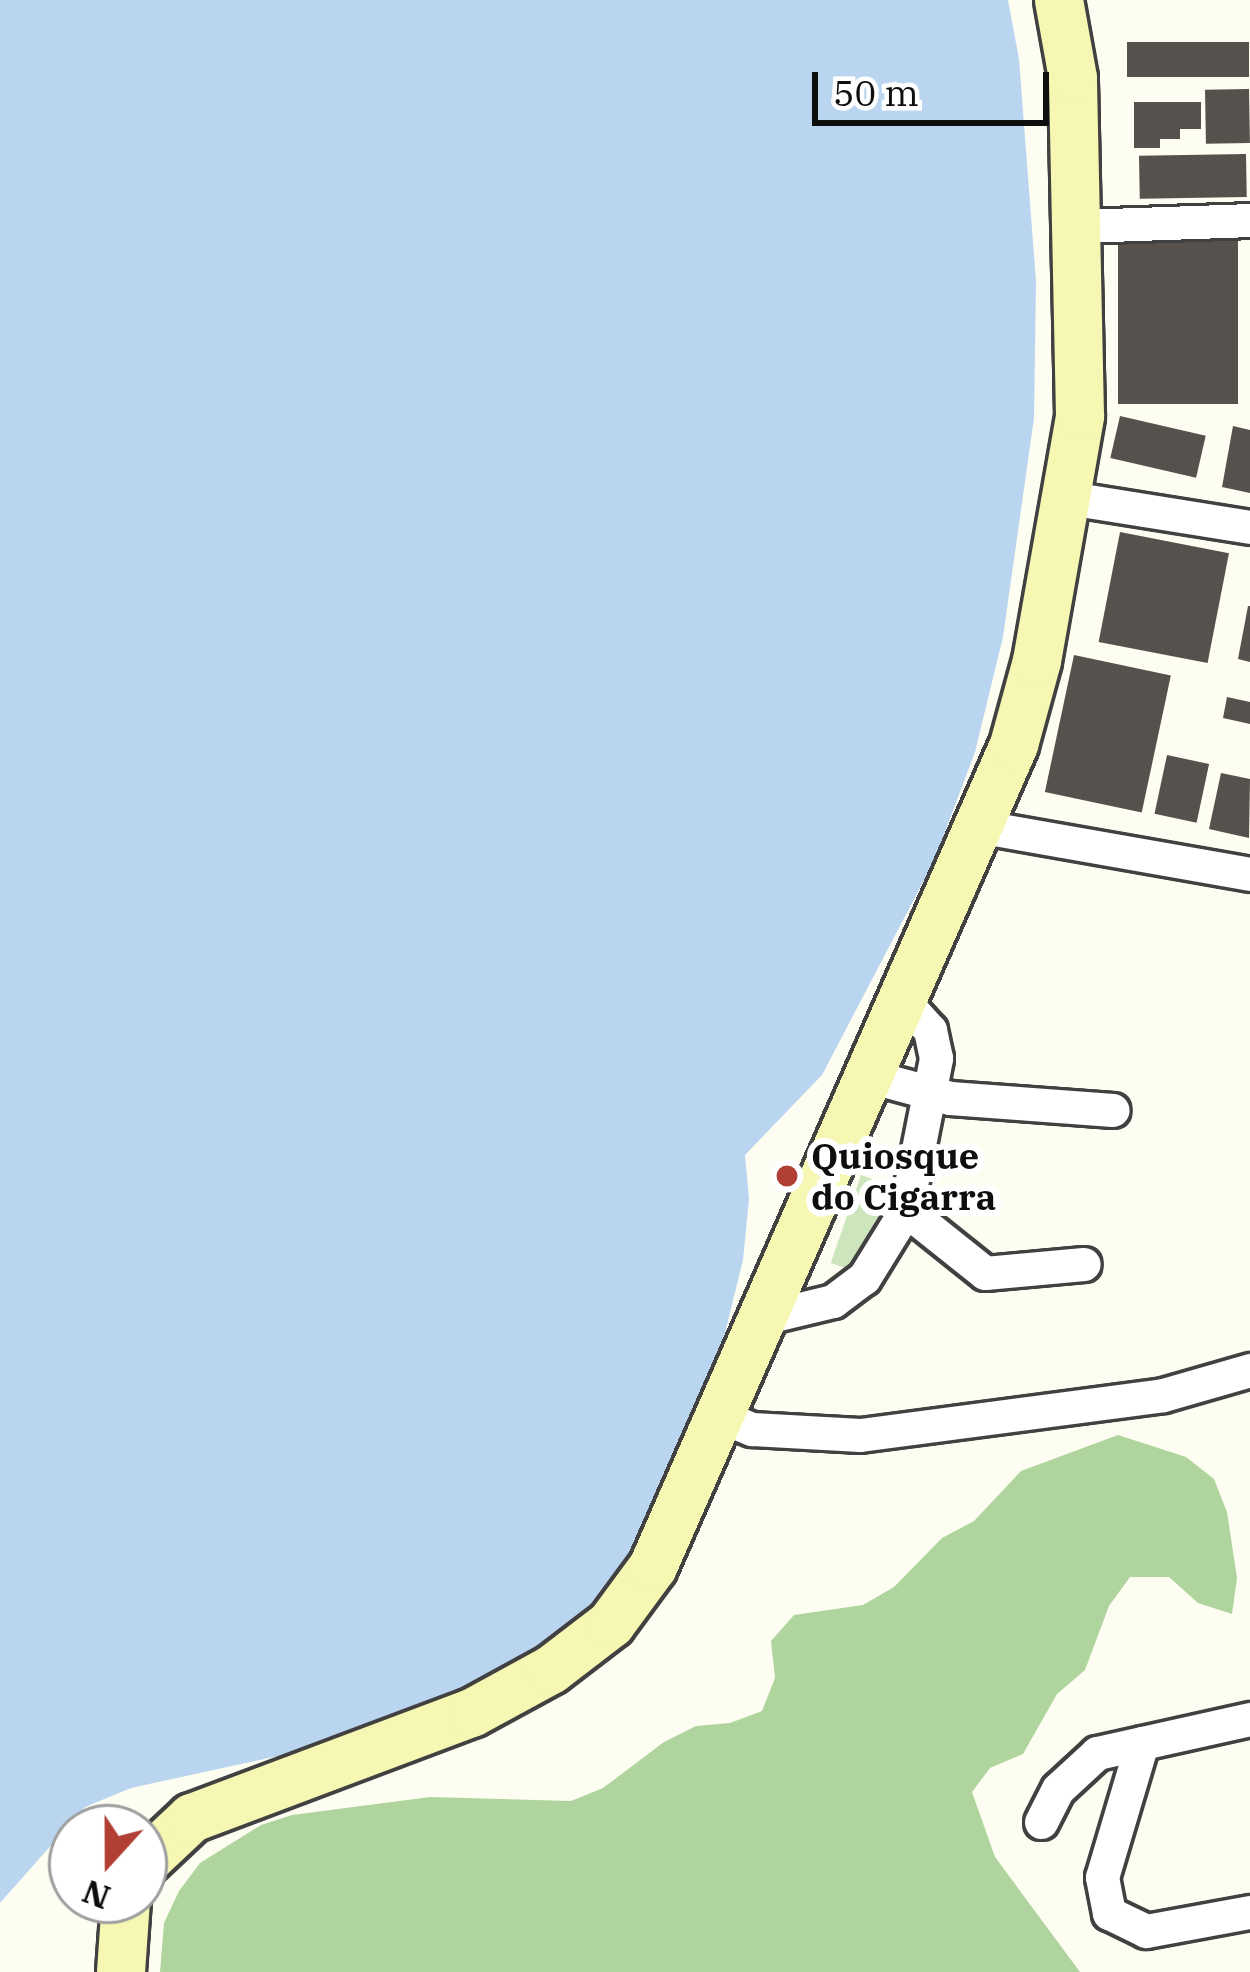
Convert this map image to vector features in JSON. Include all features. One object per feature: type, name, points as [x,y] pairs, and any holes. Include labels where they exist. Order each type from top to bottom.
[{"type":"main road","points":[[168,1840],[192,1818],[472,1713],[551,1670],[611,1624],[653,1567],[716,1414],[1014,745],[1069,499],[1080,416],[1080,226],[1073,78],[1059,0]]},
{"type":"main road","points":[[121,1972],[124,1924]]},
{"type":"street","points":[[1080,226],[1250,220]]},
{"type":"street","points":[[1069,499],[1250,527]]},
{"type":"street","points":[[977,826],[1250,874]]},
{"type":"street","points":[[758,1319],[833,1301],[864,1278],[906,1210],[936,1058],[930,1030],[901,998]]},
{"type":"street","points":[[869,1076],[932,1093],[1113,1110]]},
{"type":"street","points":[[906,1210],[985,1273],[1084,1264]]},
{"type":"street","points":[[716,1414],[752,1430],[860,1435],[1163,1396],[1250,1370]]},
{"type":"street","points":[[1041,1822],[1058,1789],[1097,1753],[1250,1719]]},
{"type":"street","points":[[1142,1742],[1102,1877],[1108,1913],[1146,1931],[1250,1912]]},
{"type":"green space","points":[[861,1175],[901,1189],[870,1277],[831,1263]]},
{"type":"green space","points":[[1118,1435],[1186,1457],[1214,1479],[1227,1512],[1237,1578],[1232,1614],[1198,1603],[1169,1577],[1130,1577],[1109,1606],[1085,1670],[1057,1694],[1023,1754],[990,1768],[972,1792],[995,1857],[1080,1972],[160,1972],[164,1924],[168,1924],[179,1891],[200,1863],[261,1825],[292,1815],[430,1797],[571,1801],[603,1788],[664,1742],[696,1726],[730,1723],[762,1711],[775,1678],[771,1641],[794,1615],[863,1605],[894,1587],[942,1538],[974,1521],[1021,1471]]},
{"type":"water","points":[[0,0],[1008,0],[1019,59],[1036,281],[1034,418],[1003,637],[975,752],[934,861],[822,1075],[745,1155],[749,1199],[743,1260],[725,1333],[681,1459],[619,1588],[557,1652],[351,1740],[131,1788],[92,1804],[48,1804],[48,1849],[0,1903]]},
{"type":"building","points":[[1127,42],[1249,42],[1249,77],[1127,77]]},
{"type":"building","points":[[1249,89],[1250,143],[1206,144],[1205,90]]},
{"type":"building","points":[[1134,102],[1201,102],[1201,129],[1180,129],[1180,139],[1160,139],[1160,148],[1134,148]]},
{"type":"building","points":[[1246,154],[1247,197],[1140,199],[1139,156]]},
{"type":"building","points":[[1118,241],[1238,241],[1238,404],[1118,404]]},
{"type":"building","points":[[1120,416],[1206,436],[1196,478],[1110,458]]},
{"type":"building","points":[[1233,426],[1250,430],[1250,493],[1222,487]]},
{"type":"building","points":[[1120,532],[1229,553],[1208,663],[1099,642]]},
{"type":"building","points":[[1250,606],[1250,662],[1238,659]]},
{"type":"building","points":[[1074,655],[1171,676],[1142,813],[1045,792]]},
{"type":"building","points":[[1227,697],[1250,702],[1250,724],[1223,718]]},
{"type":"building","points":[[1167,755],[1209,764],[1197,823],[1155,814]]},
{"type":"building","points":[[1221,773],[1250,779],[1249,838],[1209,829]]},
{"type":"place","name":"Quiosque do Cigarra","points":[[787,1176]]}]
